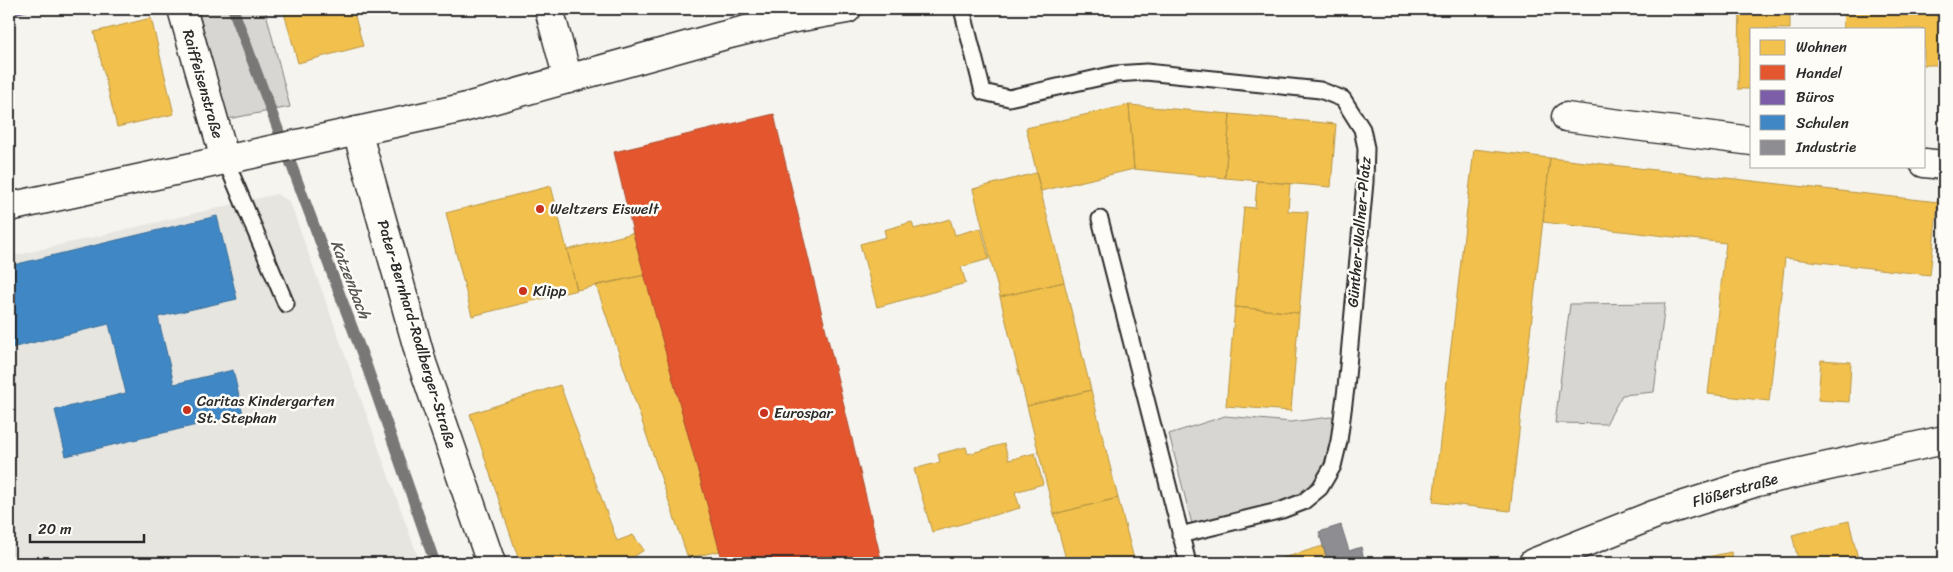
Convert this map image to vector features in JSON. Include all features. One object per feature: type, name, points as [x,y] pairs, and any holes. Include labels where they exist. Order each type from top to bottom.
[{"type":"street","name":"Raiffeisenstraße","points":[[182,9],[224,159]]},
{"type":"street","points":[[549,9],[568,79]]},
{"type":"street","points":[[790,19],[816,9]]},
{"type":"street","points":[[9,207],[463,108],[790,19],[847,9]]},
{"type":"street","points":[[1566,117],[1750,141]]},
{"type":"street","name":"Pater-Bernhard-Rodlberger-Straße","points":[[357,131],[422,364],[491,563]]},
{"type":"street","points":[[1926,163],[1944,166]]},
{"type":"street","name":"Flößerstraße","points":[[1533,563],[1656,514],[1757,482],[1944,440]]},
{"type":"lane","name":"Günther-Wallner-Platz","points":[[962,9],[983,92],[1009,98],[1115,74],[1146,72],[1205,77],[1320,90],[1343,99],[1362,129],[1366,148],[1365,182],[1346,388],[1339,441],[1333,466],[1320,488],[1303,502],[1282,510],[1180,535]]},
{"type":"lane","points":[[224,159],[286,304]]},
{"type":"lane","points":[[1100,220],[1188,563]]},
{"type":"shaded area","points":[[198,9],[265,9],[290,107],[228,119]]},
{"type":"shaded area","name":"Caritas Kindergarten St. Stephan","points":[[277,194],[290,202],[420,563],[9,563],[9,257]]},
{"type":"shaded area","points":[[1665,303],[1654,392],[1622,395],[1606,424],[1555,423],[1570,304]]},
{"type":"shaded area","points":[[1225,416],[1291,422],[1338,416],[1314,496],[1193,528],[1169,434]]},
{"type":"building: Wohnen","points":[[283,9],[353,9],[363,46],[298,63]]},
{"type":"building: Wohnen","points":[[1740,9],[1790,9],[1790,28],[1750,28],[1750,89],[1738,89]]},
{"type":"building: Wohnen","points":[[1844,9],[1944,9],[1944,65],[1926,65],[1926,28],[1843,28]]},
{"type":"building: Wohnen","points":[[151,18],[174,114],[117,127],[94,32]]},
{"type":"building: Wohnen","points":[[1129,105],[1230,114],[1225,178],[1134,169]]},
{"type":"building: Wohnen","points":[[1129,105],[1134,169],[1041,191],[1026,128]]},
{"type":"building: Wohnen","points":[[1230,114],[1336,124],[1331,187],[1225,178]]},
{"type":"building: Wohnen","points":[[1474,149],[1550,158],[1510,511],[1433,502]]},
{"type":"building: Wohnen","points":[[1550,158],[1938,202],[1930,275],[1785,258],[1769,401],[1708,394],[1726,243],[1543,222]]},
{"type":"building: Wohnen","points":[[1036,173],[1064,282],[1000,297],[973,189]]},
{"type":"building: Wohnen","points":[[1257,181],[1290,184],[1288,211],[1308,212],[1299,313],[1235,307],[1244,207],[1255,208]]},
{"type":"building: Wohnen","points":[[551,186],[577,290],[472,316],[446,213]]},
{"type":"building: Wohnen","points":[[950,219],[955,235],[981,228],[989,259],[961,267],[966,283],[877,307],[860,244],[886,237],[884,230],[912,222],[914,229]]},
{"type":"building: Wohnen","points":[[633,233],[645,275],[577,290],[567,250]]},
{"type":"building: Wohnen","points":[[645,275],[720,551],[688,558],[596,285]]},
{"type":"building: Wohnen","points":[[1064,282],[1091,390],[1027,406],[1000,297]]},
{"type":"building: Wohnen","points":[[1235,307],[1299,313],[1291,411],[1226,406]]},
{"type":"building: Wohnen","points":[[1821,360],[1851,362],[1849,402],[1818,400]]},
{"type":"building: Wohnen","points":[[560,385],[617,541],[633,535],[644,550],[629,560],[631,563],[520,563],[470,414]]},
{"type":"building: Wohnen","points":[[1091,390],[1118,498],[1054,514],[1027,406]]},
{"type":"building: Wohnen","points":[[1004,444],[1009,460],[1035,453],[1043,484],[1015,492],[1020,508],[932,532],[914,469],[940,462],[938,454],[966,447],[968,454]]},
{"type":"building: Wohnen","points":[[1118,498],[1135,563],[1067,563],[1054,514]]},
{"type":"building: Wohnen","points":[[1849,521],[1859,563],[1799,563],[1792,535]]},
{"type":"building: Wohnen","points":[[1323,546],[1328,563],[1266,563]]},
{"type":"building: Wohnen","points":[[1731,552],[1734,563],[1679,563]]},
{"type":"building: Handel","name":"Eurospar","points":[[774,114],[882,563],[723,563],[633,233],[614,152]]},
{"type":"building: Büros","points":[[9,9],[36,9],[9,15]]},
{"type":"building: Schulen","points":[[217,216],[237,299],[158,317],[174,384],[233,370],[243,414],[66,456],[55,410],[126,393],[109,324],[11,348],[9,266]]},
{"type":"building: Industrie","points":[[1341,525],[1349,551],[1361,547],[1365,563],[1328,563],[1319,532]]},
{"type":"waterway","name":"Katzenbach","points":[[233,9],[367,367],[435,563]]},
{"type":"place","name":"Weltzers Eiswelt","points":[[540,209]]},
{"type":"place","name":"Klipp","points":[[523,291]]},
{"type":"place","name":"Caritas Kindergarten St. Stephan","points":[[187,410]]},
{"type":"place","name":"Eurospar","points":[[764,413]]}]
